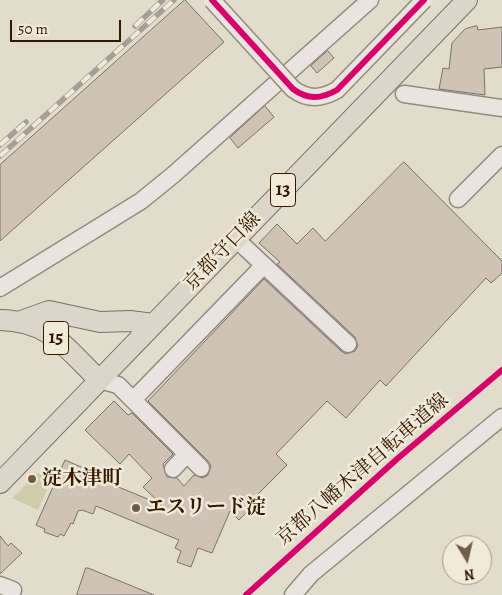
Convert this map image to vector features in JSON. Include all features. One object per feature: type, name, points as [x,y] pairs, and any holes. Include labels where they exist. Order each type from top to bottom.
[{"type":"main road","name":"京都守口線","points":[[0,483],[467,0]]},
{"type":"main road","points":[[21,321],[48,311],[100,322],[130,321],[153,324]]},
{"type":"main road","name":"15","points":[[0,320],[21,321],[39,327],[55,337],[99,380]]},
{"type":"street","points":[[212,0],[293,89],[303,96],[316,98],[326,96],[337,90],[424,0]]},
{"type":"street","points":[[0,288],[141,201],[174,175],[370,0]]},
{"type":"street","points":[[404,94],[502,108]]},
{"type":"street","points":[[458,199],[502,155]]},
{"type":"street","points":[[236,239],[348,344]]},
{"type":"street","points":[[131,398],[133,400],[264,264]]},
{"type":"street","points":[[99,380],[118,385],[201,468]]},
{"type":"street","points":[[293,595],[311,574],[502,416]]},
{"type":"street","points":[[174,469],[186,454]]},
{"type":"green space","points":[[38,473],[52,479],[38,510],[12,498]]},
{"type":"building","points":[[185,0],[224,42],[0,241],[0,165]]},
{"type":"building","points":[[477,26],[478,30],[502,27],[502,67],[484,69],[485,95],[439,89],[443,68],[449,69],[452,43],[465,29]]},
{"type":"building","points":[[328,51],[334,58],[317,73],[311,66]]},
{"type":"building","points":[[265,106],[274,117],[238,148],[230,138]]},
{"type":"building","points":[[404,162],[502,261],[502,273],[491,283],[486,278],[386,386],[380,380],[346,418],[327,401],[276,454],[287,465],[255,497],[258,500],[239,520],[230,511],[212,553],[198,548],[191,567],[177,562],[181,551],[175,548],[179,540],[96,506],[93,514],[82,510],[78,511],[73,524],[71,523],[64,536],[60,534],[58,537],[44,532],[45,529],[36,525],[65,460],[88,470],[87,474],[162,505],[143,487],[152,478],[129,454],[120,464],[85,430],[114,401],[128,415],[132,413],[173,454],[163,464],[167,477],[177,478],[184,486],[194,475],[203,478],[208,475],[211,466],[208,461],[148,401],[264,279],[341,351],[346,354],[355,351],[358,346],[355,337],[277,264],[280,262],[259,243],[277,224],[297,244],[313,228],[325,241]]},
{"type":"building","points":[[0,536],[8,546],[11,543],[22,553],[0,574]]},
{"type":"building","points":[[86,568],[88,568],[154,595],[77,595]]},
{"type":"railway","points":[[135,26],[163,0]]},
{"type":"railway","points":[[0,156],[174,0]]},
{"type":"railway","points":[[0,145],[26,122]]},
{"type":"cycle path","points":[[212,0],[293,89],[309,97],[320,97],[337,90],[424,0]]},
{"type":"cycle path","name":"京都八幡木津自転車道線","points":[[246,595],[397,459],[502,370]]},
{"type":"place","name":"淀木津町","points":[[32,479]]},
{"type":"place","name":"エスリード淀","points":[[136,508]]}]
